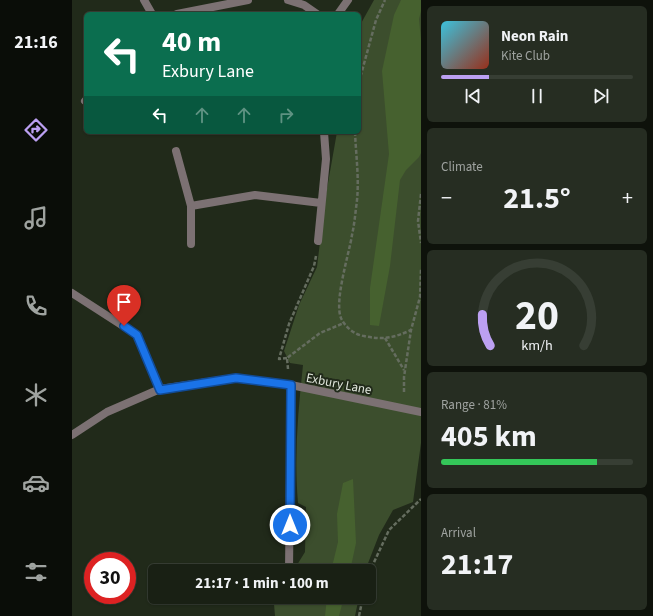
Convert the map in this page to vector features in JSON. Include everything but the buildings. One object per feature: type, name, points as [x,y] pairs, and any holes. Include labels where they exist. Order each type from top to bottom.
[{"type":"street","points":[[144,0],[151,12]]},
{"type":"street","points":[[186,12],[248,0]]},
{"type":"street","points":[[288,0],[304,4],[314,12]]},
{"type":"street","points":[[339,12],[348,0]]},
{"type":"street","points":[[318,241],[326,159],[324,134]]},
{"type":"street","points":[[176,152],[192,206],[191,244]]},
{"type":"street","points":[[192,206],[255,195],[321,203]]},
{"type":"street","points":[[72,293],[137,335],[160,390]]},
{"type":"street","name":"Exbury Lane","points":[[72,436],[107,412],[160,390],[236,378],[291,385],[421,412]]},
{"type":"street","points":[[289,564],[291,385]]},
{"type":"path","points":[[361,75],[376,20],[385,0]]},
{"type":"path","points":[[355,134],[358,172],[357,206],[353,234],[339,298],[340,317],[345,326],[359,336],[377,339],[396,337],[411,330]]},
{"type":"path","points":[[421,194],[418,221],[421,243]]},
{"type":"path","points":[[318,241],[314,266],[288,324],[279,360],[287,358],[320,334],[344,323]]},
{"type":"path","points":[[404,408],[404,371],[411,330],[420,297],[421,269]]},
{"type":"path","points":[[385,338],[404,371]]},
{"type":"path","points":[[287,358],[291,385]]},
{"type":"path","points":[[373,564],[389,530],[421,499]]},
{"type":"path","points":[[359,616],[362,604]]},
{"type":"shaded area","points":[[374,0],[421,0],[421,443],[413,502],[393,510],[379,535],[368,564],[298,564],[305,552],[306,507],[298,503],[296,468],[298,417],[303,365],[290,363],[284,351],[299,305],[317,267],[325,200],[337,134],[361,134],[361,23]]},
{"type":"shaded area","points":[[401,0],[421,0],[419,19],[421,40],[421,153],[406,170],[400,180],[390,266],[379,326],[370,325],[370,288],[389,154],[382,71],[394,15]]},
{"type":"shaded area","points":[[353,479],[356,543],[352,564],[333,564],[338,542],[337,514],[343,483]]},
{"type":"shaded area","points":[[274,604],[358,604],[355,616],[275,616]]},
{"type":"shaded area","points":[[326,604],[342,604],[339,616],[325,616]]},
{"type":"route","points":[[124,326],[137,335],[160,390],[236,378],[291,385],[290,525]]}]
